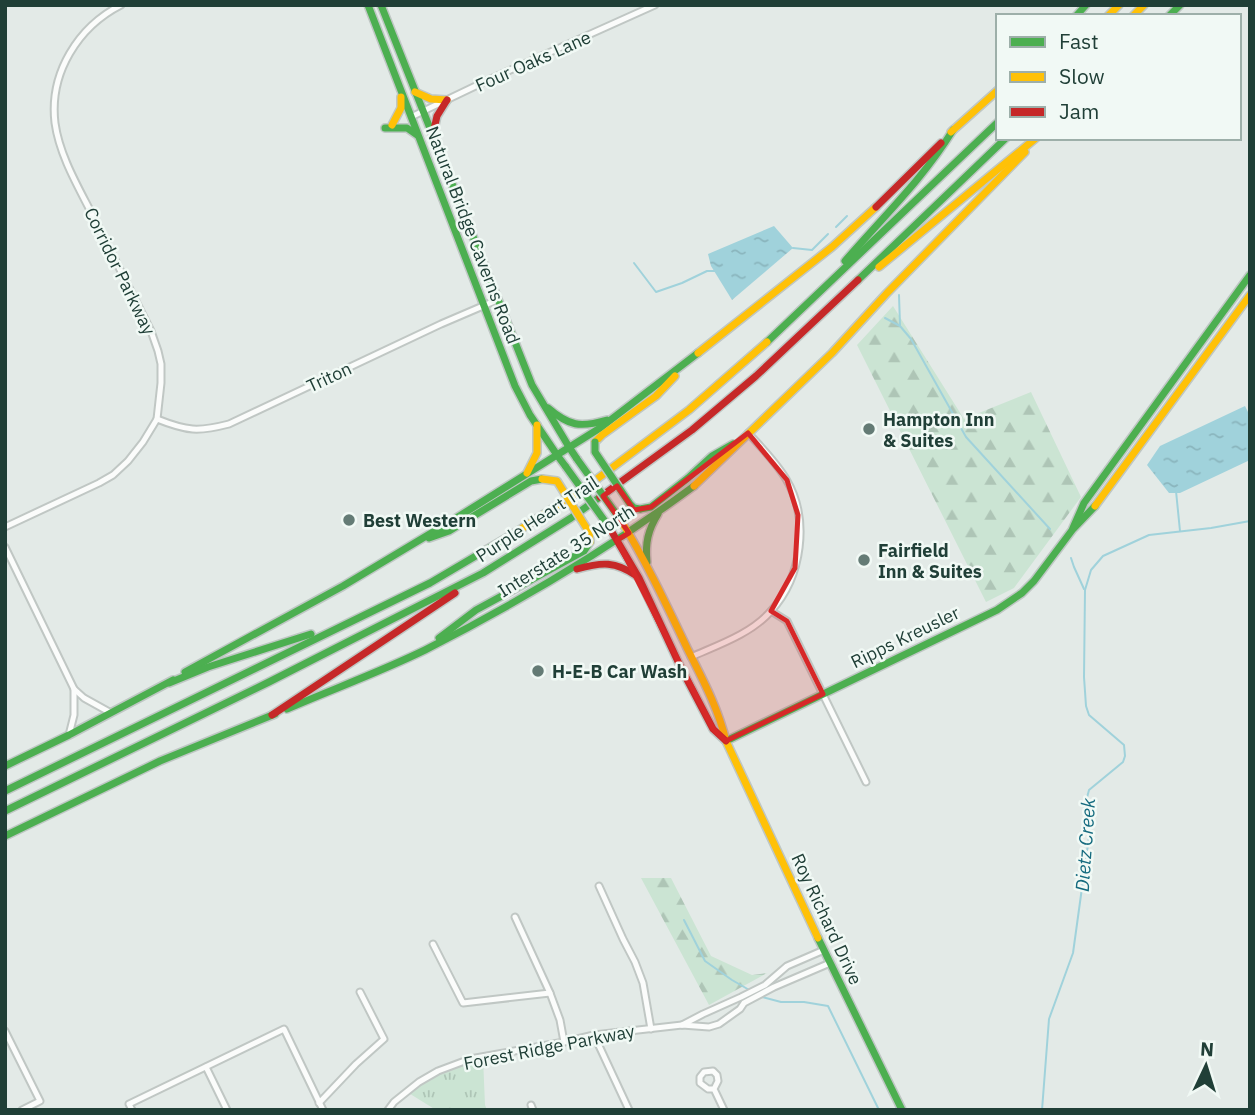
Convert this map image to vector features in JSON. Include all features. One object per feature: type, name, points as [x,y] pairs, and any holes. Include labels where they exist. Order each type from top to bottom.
[{"type":"main road","name":"Natural Bridge Caverns Road","points":[[368,5],[515,386],[557,455],[609,527]]},
{"type":"main road","name":"Natural Bridge Caverns Road","points":[[381,5],[532,385],[569,447],[620,520]]},
{"type":"main road","points":[[400,89],[401,108],[388,126],[407,128],[419,136]]},
{"type":"main road","points":[[415,92],[431,99],[447,100]]},
{"type":"main road","points":[[5,765],[111,713],[324,597],[527,474],[613,418],[832,247],[996,92]]},
{"type":"main road","points":[[433,139],[437,113],[447,100]]},
{"type":"main road","name":"Purple Heart Trail","points":[[5,791],[430,583],[511,536],[589,485],[689,410],[769,341],[996,124]]},
{"type":"main road","points":[[818,294],[919,180],[942,151],[953,130]]},
{"type":"main road","name":"Purple Heart Trail","points":[[5,811],[269,682],[483,573],[571,518],[692,430],[756,376],[1004,140]]},
{"type":"main road","points":[[840,298],[1035,140]]},
{"type":"main road","name":"Interstate 35 North","points":[[5,836],[160,761],[422,651],[513,603],[629,533],[700,481],[839,346],[1035,140]]},
{"type":"main road","name":"Ripps Kreusler","points":[[1073,529],[1084,503],[1250,275]]},
{"type":"main road","name":"Ripps Kreusler","points":[[726,741],[996,610],[1034,581],[1073,529],[1119,476],[1250,295]]},
{"type":"main road","points":[[700,350],[656,396],[601,435],[595,442],[595,452],[630,504],[640,509],[651,507],[712,456],[741,440]]},
{"type":"main road","points":[[540,401],[563,421],[572,425],[590,426],[613,418]]},
{"type":"main road","points":[[527,474],[537,453],[537,424]]},
{"type":"main road","points":[[411,545],[449,531],[531,481],[542,478],[557,481],[589,532],[590,542],[584,551],[476,610],[422,651]]},
{"type":"main road","points":[[647,566],[647,535],[660,511]]},
{"type":"main road","name":"Roy Richard Drive","points":[[620,520],[647,566],[691,657],[723,724],[726,741],[902,1110]]},
{"type":"main road","name":"Roy Richard Drive","points":[[609,527],[639,578],[713,729],[726,741]]},
{"type":"main road","points":[[569,571],[607,562],[626,568],[639,578]]},
{"type":"main road","points":[[272,715],[483,573]]},
{"type":"main road","points":[[169,682],[352,620]]},
{"type":"street","name":"Corridor Parkway","points":[[5,527],[113,475],[143,442],[157,419],[161,383],[159,351],[66,159],[55,122],[58,86],[70,52],[96,21],[121,5]]},
{"type":"street","name":"Four Oaks Lane","points":[[411,117],[655,5]]},
{"type":"street","name":"Triton","points":[[157,419],[192,430],[229,424],[497,300]]},
{"type":"street","points":[[691,657],[733,638],[761,621],[786,590],[799,553],[798,515],[787,480],[773,459],[748,433]]},
{"type":"street","points":[[5,547],[74,689],[84,698],[111,713]]},
{"type":"street","points":[[771,611],[787,621],[866,782]]},
{"type":"street","points":[[69,735],[74,715],[74,689]]},
{"type":"street","points":[[599,886],[635,962],[643,984],[651,1028]]},
{"type":"street","points":[[515,917],[550,993],[560,1020],[564,1042]]},
{"type":"street","points":[[433,944],[463,1003],[550,993]]},
{"type":"street","name":"Forest Ridge Parkway","points":[[388,1110],[419,1082],[438,1070],[470,1059],[594,1035],[682,1025],[709,1027],[719,1024],[740,1009],[743,1000],[787,966],[824,950]]},
{"type":"street","name":"Forest Ridge Parkway","points":[[682,1025],[830,963]]},
{"type":"street","points":[[319,1103],[356,1064],[384,1040],[360,992]]},
{"type":"street","points":[[130,1107],[284,1028],[323,1110]]},
{"type":"street","points":[[5,1031],[40,1101],[22,1110]]},
{"type":"street","points":[[594,1035],[629,1110]]},
{"type":"street","points":[[205,1067],[227,1110]]},
{"type":"street","points":[[714,1089],[724,1110]]},
{"type":"highlighted area","points":[[748,433],[787,480],[798,515],[795,568],[771,611],[787,621],[823,694],[726,741],[713,729],[617,540],[629,533],[603,496],[617,486],[634,510],[651,507]]},
{"type":"green space","points":[[893,306],[964,419],[1031,392],[1081,497],[1014,588],[986,602],[857,345]]},
{"type":"green space","points":[[641,878],[671,878],[711,956],[752,975],[767,973],[709,1005]]},
{"type":"green space","points":[[483,1057],[487,1110],[436,1110],[407,1092],[438,1071]]},
{"type":"water","points":[[774,226],[793,248],[732,300],[711,266],[708,254]]},
{"type":"water","points":[[1245,406],[1250,416],[1250,460],[1180,493],[1169,493],[1147,465],[1160,446]]},
{"type":"waterway","points":[[836,227],[847,216]]},
{"type":"waterway","points":[[793,248],[812,250],[828,234]]},
{"type":"waterway","points":[[634,263],[656,292],[707,271],[716,271]]},
{"type":"waterway","points":[[899,295],[900,325]]},
{"type":"waterway","points":[[885,318],[900,326],[911,339],[966,437],[1050,529]]},
{"type":"waterway","points":[[1176,491],[1180,531]]},
{"type":"waterway","name":"Dietz Creek","points":[[1042,1110],[1049,1019],[1073,953],[1089,837],[1084,809],[1089,790],[1123,762],[1125,756],[1124,745],[1089,715],[1086,706],[1085,590],[1091,570],[1103,556],[1149,535],[1250,521]]},
{"type":"waterway","points":[[1071,558],[1084,589]]},
{"type":"waterway","points":[[684,920],[705,961],[751,991]]},
{"type":"waterway","points":[[762,997],[781,1002],[828,1006],[879,1110]]},
{"type":"traffic: fast","points":[[368,5],[515,386],[530,415],[557,455]]},
{"type":"traffic: fast","points":[[381,5],[532,385],[569,447]]},
{"type":"traffic: fast","points":[[1078,14],[1086,5]]},
{"type":"traffic: fast","points":[[1171,14],[1180,5]]},
{"type":"traffic: fast","points":[[767,342],[996,124]]},
{"type":"traffic: fast","points":[[385,128],[407,128],[417,135]]},
{"type":"traffic: fast","points":[[845,261],[915,182],[953,130]]},
{"type":"traffic: fast","points":[[858,280],[1004,140]]},
{"type":"traffic: fast","points":[[1073,528],[1084,503],[1250,275]]},
{"type":"traffic: fast","points":[[185,672],[343,586],[453,520],[600,428],[698,353]]},
{"type":"traffic: fast","points":[[548,408],[562,419],[575,424],[607,420]]},
{"type":"traffic: fast","points":[[595,442],[595,452],[630,504],[640,509]]},
{"type":"traffic: fast","points":[[640,509],[651,507],[712,456],[733,444]]},
{"type":"traffic: fast","points":[[569,447],[577,459]]},
{"type":"traffic: fast","points":[[557,455],[566,467]]},
{"type":"traffic: fast","points":[[577,459],[620,519]]},
{"type":"traffic: fast","points":[[566,467],[609,527]]},
{"type":"traffic: fast","points":[[429,538],[449,531],[531,481],[542,479]]},
{"type":"traffic: fast","points":[[287,709],[408,658],[495,613],[596,553],[694,486]]},
{"type":"traffic: fast","points":[[5,811],[269,682],[483,573],[600,497]]},
{"type":"traffic: fast","points":[[726,741],[997,610],[1034,581],[1073,529],[1095,506]]},
{"type":"traffic: fast","points":[[647,562],[648,537],[658,514]]},
{"type":"traffic: fast","points":[[5,791],[430,583],[518,531]]},
{"type":"traffic: fast","points":[[439,638],[476,610],[584,551],[590,542]]},
{"type":"traffic: fast","points":[[169,683],[208,667],[311,634]]},
{"type":"traffic: fast","points":[[5,766],[173,680]]},
{"type":"traffic: fast","points":[[5,836],[160,761],[275,714]]},
{"type":"traffic: fast","points":[[818,938],[902,1110]]},
{"type":"traffic: slow","points":[[1110,14],[1119,5]]},
{"type":"traffic: slow","points":[[1135,14],[1144,5]]},
{"type":"traffic: slow","points":[[415,92],[431,99],[447,100]]},
{"type":"traffic: slow","points":[[951,132],[996,92]]},
{"type":"traffic: slow","points":[[392,125],[401,108],[401,97]]},
{"type":"traffic: slow","points":[[879,267],[1034,140]]},
{"type":"traffic: slow","points":[[694,486],[832,353],[1025,152]]},
{"type":"traffic: slow","points":[[698,353],[832,247],[876,207]]},
{"type":"traffic: slow","points":[[1095,506],[1250,295]]},
{"type":"traffic: slow","points":[[518,531],[589,485],[689,410],[767,342]]},
{"type":"traffic: slow","points":[[595,442],[656,396],[675,376]]},
{"type":"traffic: slow","points":[[527,473],[537,453],[537,425]]},
{"type":"traffic: slow","points":[[542,479],[557,481],[589,532],[590,542]]},
{"type":"traffic: slow","points":[[620,519],[639,551],[705,683],[726,741],[818,938]]},
{"type":"traffic: jam","points":[[433,134],[437,116],[447,100]]},
{"type":"traffic: jam","points":[[876,207],[941,143]]},
{"type":"traffic: jam","points":[[600,497],[692,430],[756,376],[858,280]]},
{"type":"traffic: jam","points":[[609,527],[639,578],[713,729],[726,741]]},
{"type":"traffic: jam","points":[[577,569],[608,564],[637,576]]},
{"type":"traffic: jam","points":[[272,715],[455,593]]},
{"type":"place","name":"Hampton Inn & Suites","points":[[869,429]]},
{"type":"place","name":"Best Western","points":[[349,520]]},
{"type":"place","name":"Fairfield Inn & Suites","points":[[864,560]]},
{"type":"place","name":"H-E-B Car Wash","points":[[538,671]]}]
